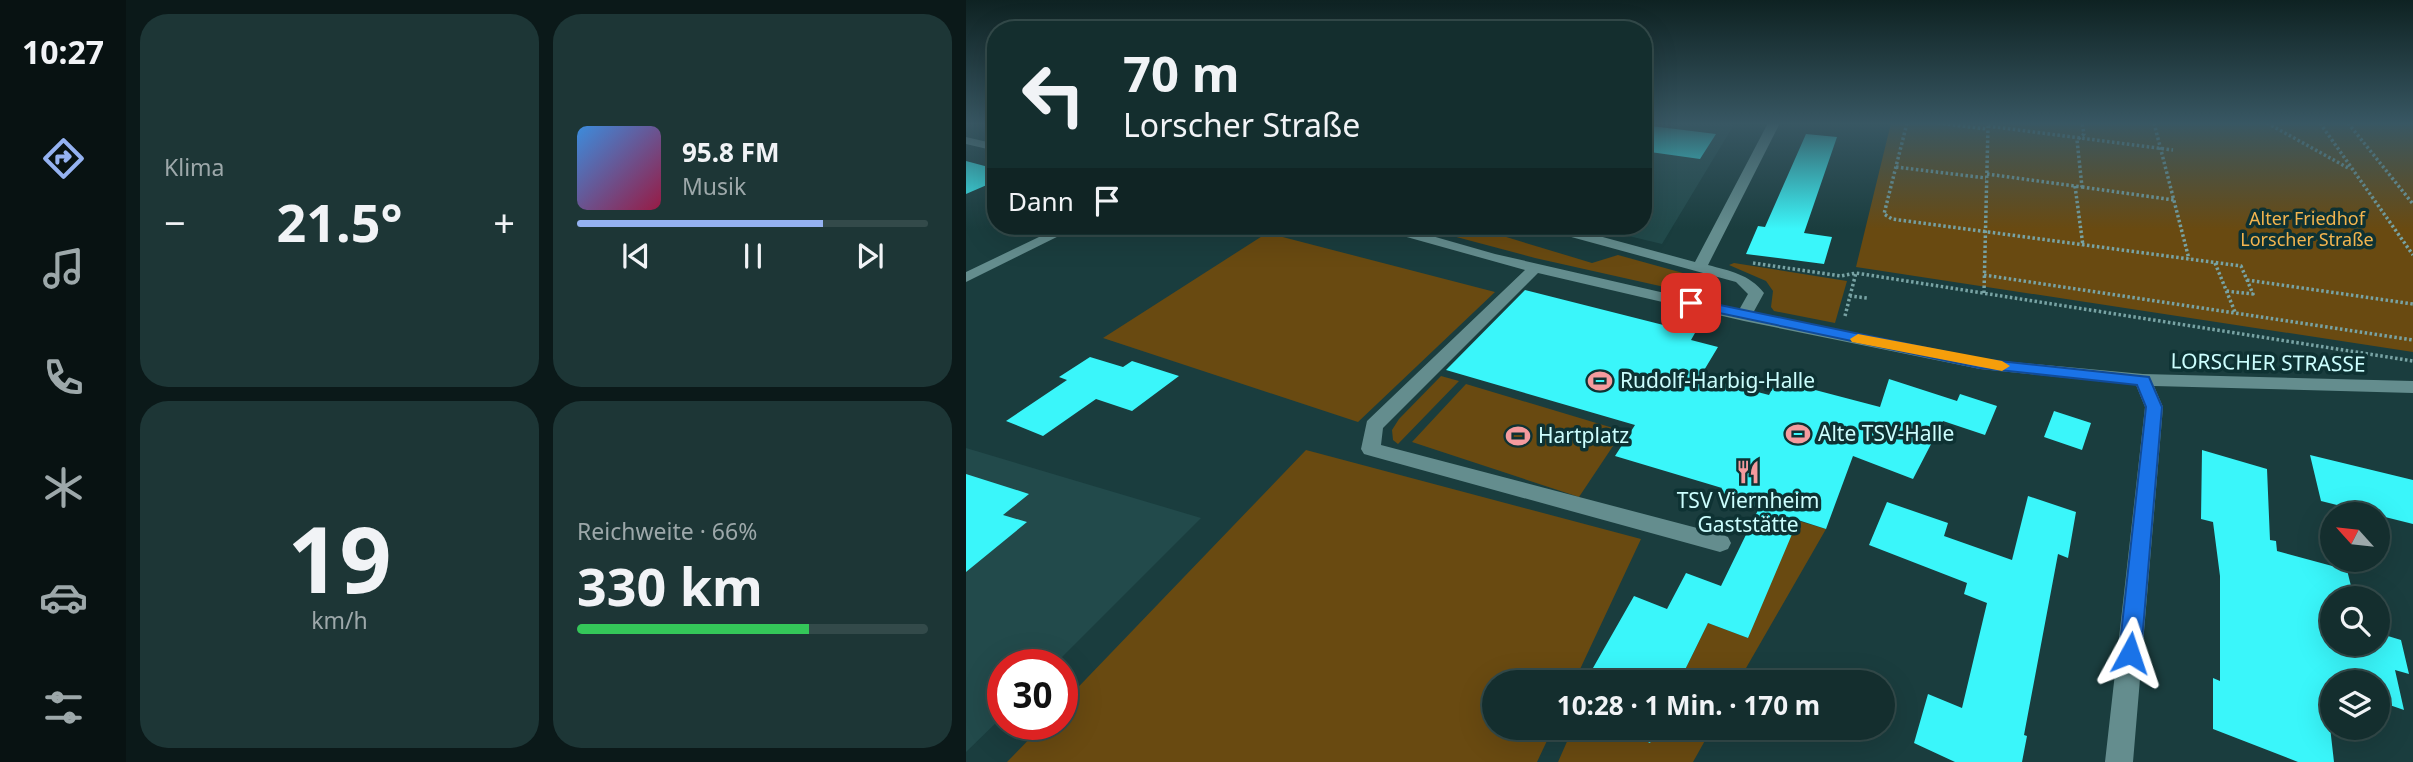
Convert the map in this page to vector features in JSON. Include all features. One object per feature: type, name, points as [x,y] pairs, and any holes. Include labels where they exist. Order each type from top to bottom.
[{"type":"street","points":[[1702,261],[1755,159]]},
{"type":"street","points":[[966,278],[1054,235]]},
{"type":"street","name":"LORSCHER STRASSE","points":[[1416,235],[1535,268],[1744,316],[1980,363],[2143,380],[2413,387]]},
{"type":"street","points":[[1587,235],[1702,261],[1741,279],[1756,293],[1744,316]]},
{"type":"street","points":[[1535,268],[1374,426],[1371,449],[1720,543]]},
{"type":"street","points":[[2119,762],[2154,407],[2143,380]]},
{"type":"path","points":[[1898,159],[1884,214],[1892,219],[2241,266],[2253,294],[2226,291]]},
{"type":"path","points":[[1984,293],[1987,159]]},
{"type":"path","points":[[2079,159],[2082,187]]},
{"type":"path","points":[[2163,159],[2189,259]]},
{"type":"path","points":[[2331,159],[2354,171]]},
{"type":"path","points":[[2345,159],[2413,255]]},
{"type":"path","points":[[2377,159],[2413,204]]},
{"type":"path","points":[[1896,167],[2075,186],[2174,200]]},
{"type":"path","points":[[2075,186],[2083,246]]},
{"type":"path","points":[[1702,261],[1781,265],[1841,276],[1856,273],[2413,361]]},
{"type":"path","points":[[2215,263],[2235,313]]},
{"type":"path","points":[[1838,334],[1856,273]]},
{"type":"path","points":[[1984,275],[2413,340]]},
{"type":"path","points":[[2247,280],[2413,304]]},
{"type":"path","points":[[1850,296],[1867,298]]},
{"type":"shaded area","points":[[1652,159],[1714,159],[1662,244],[1624,235],[1652,235]]},
{"type":"shaded area","points":[[966,448],[1201,518],[1070,649],[987,649],[987,732],[966,752]]},
{"type":"green space","name":"Alter Friedhof Lorscher Straße","points":[[1882,159],[2413,159],[2413,352],[1856,267]]},
{"type":"green space","points":[[1264,235],[1275,235],[1495,292],[1358,422],[1103,338]]},
{"type":"green space","points":[[1449,235],[1500,235],[1592,263],[1618,255],[1719,283],[1709,297],[1535,258]]},
{"type":"green space","points":[[1734,263],[1847,281],[1835,323],[1774,311],[1771,307],[1773,291],[1766,281],[1729,265]]},
{"type":"green space","points":[[1441,376],[1459,381],[1398,444],[1393,440],[1392,430],[1399,419]]},
{"type":"green space","name":"Hartplatz","points":[[1466,384],[1623,431],[1579,497],[1412,442]]},
{"type":"green space","points":[[1306,450],[1641,539],[1580,670],[1482,670],[1482,740],[1547,740],[1537,762],[1007,762],[1028,740],[1078,740],[1078,687]]},
{"type":"green space","points":[[1792,519],[1826,529],[1745,670],[1685,670],[1708,623],[1748,638]]},
{"type":"green space","points":[[1568,740],[1643,740],[1650,743],[1652,740],[1705,740],[1693,762],[1558,762]]},
{"type":"building","points":[[1795,159],[1830,159],[1804,233],[1832,237],[1824,264],[1746,254],[1758,226],[1765,227]]},
{"type":"building","points":[[966,161],[987,167],[987,185],[966,194]]},
{"type":"building","points":[[1525,290],[1695,333],[1691,340],[1718,347],[1700,377],[1769,395],[1777,380],[1880,407],[1889,379],[1957,401],[1960,394],[1997,406],[1985,435],[1943,421],[1913,479],[1853,456],[1826,529],[1798,520],[1748,638],[1708,623],[1685,670],[1592,670],[1634,596],[1667,609],[1686,573],[1721,586],[1759,508],[1718,495],[1722,488],[1615,456],[1635,425],[1446,370]]},
{"type":"building","points":[[1090,357],[1123,367],[1132,361],[1179,376],[1132,411],[1096,399],[1043,436],[1006,421],[1067,380],[1059,377]]},
{"type":"building","points":[[2054,411],[2091,423],[2082,450],[2044,437]]},
{"type":"building","points":[[2202,450],[2267,469],[2270,540],[2276,541],[2277,551],[2320,563],[2320,572],[2348,572],[2351,586],[2320,586],[2320,656],[2390,656],[2390,637],[2401,640],[2409,674],[2395,670],[2404,710],[2390,705],[2390,670],[2320,670],[2320,740],[2331,740],[2334,762],[2298,762],[2213,729],[2213,678],[2220,681],[2220,576],[2213,522],[2201,519]]},
{"type":"building","points":[[2310,455],[2413,480],[2413,524],[2390,518],[2390,502],[2321,501]]},
{"type":"building","points":[[966,474],[1029,494],[1003,515],[1027,522],[966,572]]},
{"type":"building","points":[[2028,496],[2076,512],[2068,558],[2058,554],[2024,735],[2027,736],[2022,762],[1955,762],[1914,743],[1928,694],[1962,708],[1987,603],[1964,594],[1967,583],[1869,545],[1887,502],[1948,523],[1944,536],[2012,560]]},
{"type":"slow traffic","points":[[1858,339],[2002,366]]},
{"type":"place","name":"Rudolf-Harbig-Halle","points":[[1600,381]]},
{"type":"place","name":"Alte TSV-Halle","points":[[1798,434]]},
{"type":"place","name":"Hartplatz","points":[[1518,436]]},
{"type":"place","name":"TSV Viernheim Gaststätte","points":[[1748,472]]},
{"type":"route","points":[[1691,303],[1980,363],[2143,380],[2154,407],[2130,653]]}]
